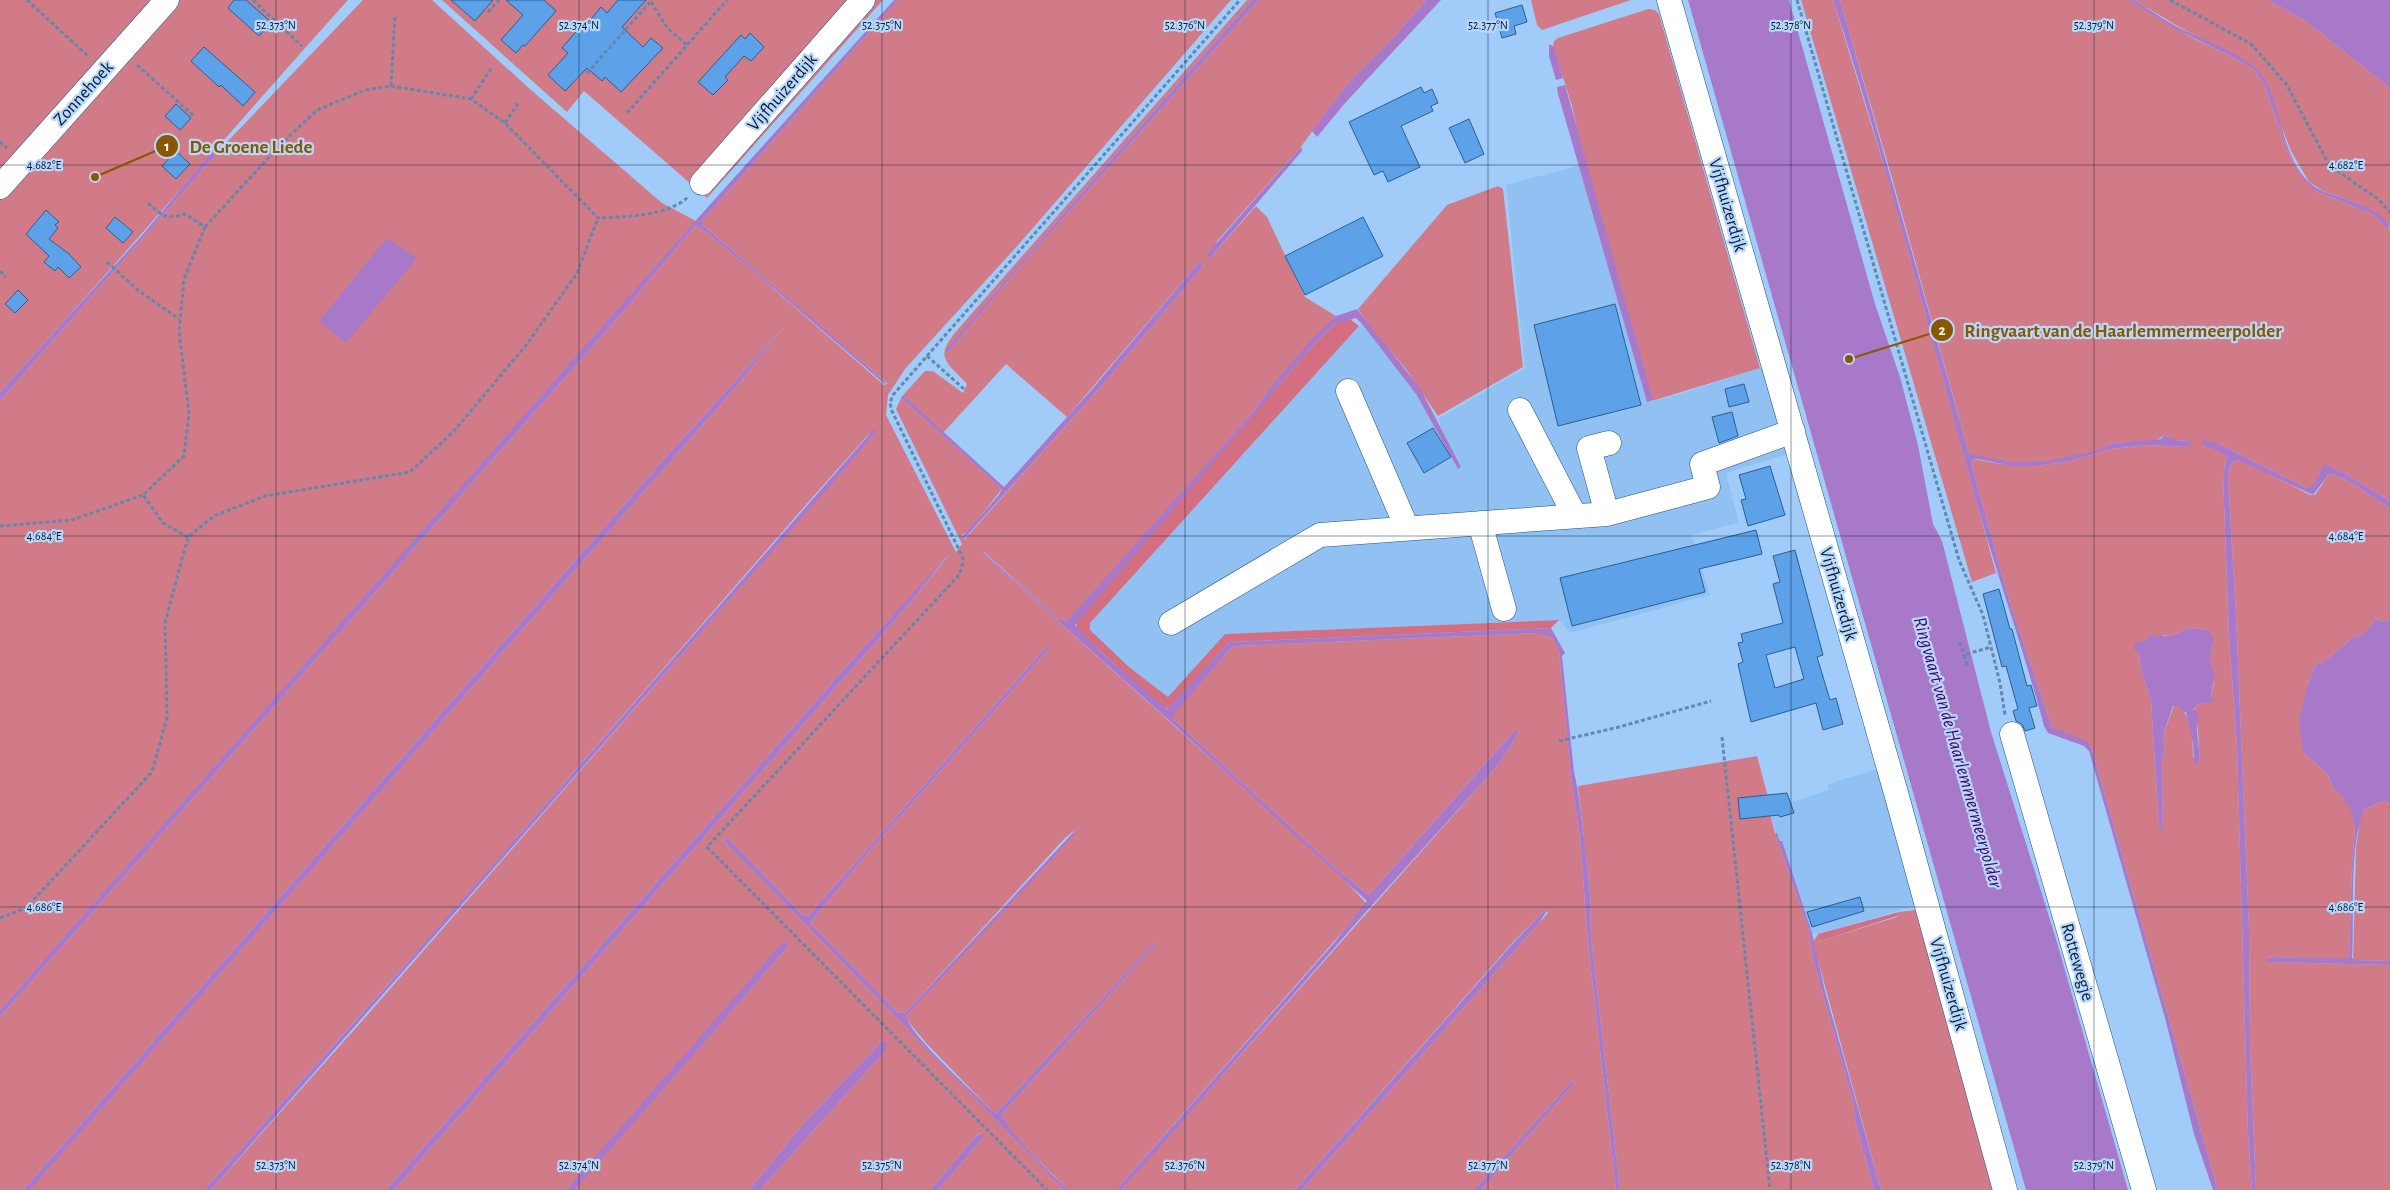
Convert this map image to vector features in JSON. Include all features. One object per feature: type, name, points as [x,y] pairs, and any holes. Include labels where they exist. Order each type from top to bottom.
[{"type":"street","name":"Zonnehoek","points":[[0,187],[167,0]]},
{"type":"street","name":"Vijfhuizerdijk","points":[[702,183],[863,0]]},
{"type":"street","name":"Vijfhuizerdijk","points":[[1669,0],[1793,431],[2005,1190]]},
{"type":"street","points":[[1348,391],[1407,528]]},
{"type":"street","points":[[1520,410],[1575,516]]},
{"type":"street","points":[[1171,623],[1320,535],[1607,514],[1708,487],[1702,464],[1793,431]]},
{"type":"street","points":[[1607,514],[1589,448],[1609,443]]},
{"type":"street","points":[[1480,523],[1504,609]]},
{"type":"street","name":"Rottewegje","points":[[2012,734],[2144,1190]]},
{"type":"path","points":[[27,0],[103,71]]},
{"type":"path","points":[[253,0],[302,46]]},
{"type":"path","points":[[488,12],[499,0]]},
{"type":"path","points":[[627,114],[727,0]]},
{"type":"path","points":[[1047,1190],[707,847],[959,575],[963,558],[892,411],[890,403],[893,395],[1240,0]]},
{"type":"path","points":[[1797,0],[1959,560],[1983,615],[2000,683],[2004,711],[2012,734]]},
{"type":"path","points":[[2170,0],[2251,44],[2287,85],[2329,165],[2378,199],[2390,212]]},
{"type":"path","points":[[586,73],[651,1],[662,21],[687,45]]},
{"type":"path","points":[[391,86],[395,15]]},
{"type":"path","points":[[122,51],[194,116]]},
{"type":"path","points":[[471,99],[492,67]]},
{"type":"path","points":[[0,526],[72,520],[143,495],[184,456],[189,414],[178,332],[184,279],[205,227],[280,145],[317,110],[365,90],[391,86],[471,99],[505,123],[598,218],[640,216],[683,203],[702,183]]},
{"type":"path","points":[[505,123],[519,102]]},
{"type":"path","points":[[148,203],[165,217],[172,218],[185,214],[205,227]]},
{"type":"path","points":[[0,918],[26,908],[152,772],[167,717],[165,622],[188,537],[214,516],[265,496],[410,472],[454,432],[527,344],[576,273],[598,218]]},
{"type":"path","points":[[107,262],[138,291],[180,320]]},
{"type":"path","points":[[0,271],[6,276]]},
{"type":"path","points":[[927,356],[964,389]]},
{"type":"path","points":[[143,495],[163,523],[188,537]]},
{"type":"path","points":[[1960,642],[1967,665]]},
{"type":"path","points":[[1964,655],[1991,647]]},
{"type":"path","points":[[1559,741],[1619,727],[1711,701]]},
{"type":"path","points":[[1722,737],[1770,1190]]},
{"type":"shaded area","points":[[0,0],[348,0],[0,392]]},
{"type":"shaded area","points":[[363,0],[432,0],[531,90],[662,203],[696,221],[0,1010],[0,401],[226,143]]},
{"type":"shaded area","points":[[442,0],[883,0],[707,198],[584,91],[567,112]]},
{"type":"shaded area","points":[[898,0],[1231,0],[1019,244],[905,369],[888,395],[886,415],[956,552],[962,544],[896,409],[901,398],[1002,489],[968,532],[961,535],[964,540],[1099,389],[1203,266],[1200,261],[1067,417],[1006,364],[943,433],[903,395],[925,371],[933,371],[963,393],[967,384],[948,363],[944,352],[959,328],[1247,0],[1252,0],[1056,222],[946,351],[949,351],[1033,252],[1259,0],[1426,0],[1392,39],[1349,82],[1300,148],[1217,241],[1210,258],[1256,206],[1267,217],[1305,297],[1336,316],[1269,389],[1253,412],[1073,618],[1067,621],[1058,619],[984,552],[982,553],[1337,872],[1367,904],[1116,1190],[1069,1190],[1065,1187],[1019,1139],[1002,1114],[1155,945],[1154,943],[996,1113],[927,1044],[906,1019],[906,1016],[1080,826],[1065,838],[905,1013],[897,1012],[810,923],[868,853],[1050,648],[1047,646],[809,915],[806,916],[801,913],[728,838],[723,840],[1064,1190],[938,1190],[984,1137],[981,1133],[975,1137],[930,1190],[760,1190],[886,1050],[882,1041],[804,1123],[749,1190],[574,1190],[787,946],[566,1190],[394,1190],[910,603],[951,552],[852,660],[386,1190],[211,1190],[362,1021],[877,431],[868,435],[811,499],[445,920],[204,1190],[30,1190],[742,380],[783,328],[666,457],[23,1190],[0,1190],[0,1017],[616,320],[695,226],[706,232],[752,270],[884,385],[888,384],[704,226],[702,221]]},
{"type":"shaded area","points":[[1531,0],[1631,0],[1542,30],[1537,25]]},
{"type":"shaded area","points":[[1801,0],[1833,0],[1891,189],[1996,573],[1972,582]]},
{"type":"shaded area","points":[[1840,0],[2129,0],[2189,36],[2254,70],[2264,84],[2289,154],[2299,171],[2316,191],[2374,215],[2390,232],[2390,501],[2346,474],[2324,465],[2315,484],[2307,488],[2219,444],[2210,448],[2221,450],[2227,456],[2223,476],[2229,636],[2237,747],[2248,1134],[2252,1190],[2218,1190],[2091,746],[2052,727],[2010,603],[1971,463],[1973,459],[2001,464],[2037,466],[2071,461],[2110,449],[2149,445],[2186,447],[2190,440],[2177,441],[2164,435],[2148,442],[2116,443],[2083,455],[2034,463],[2000,462],[1969,453]],"holes":[[[2190,628],[2208,630],[2212,647],[2209,653],[2214,683],[2211,696],[2205,703],[2198,704],[2193,711],[2198,728],[2200,761],[2193,758],[2189,722],[2179,705],[2174,706],[2163,735],[2165,747],[2162,763],[2163,832],[2159,824],[2151,701],[2141,669],[2139,653],[2163,635],[2170,636]]]},
{"type":"shaded area","points":[[2134,0],[2268,0],[2306,21],[2390,88],[2390,227],[2381,217],[2361,205],[2323,191],[2309,182],[2291,151],[2261,74],[2236,56],[2179,27]]},
{"type":"shaded area","points":[[1648,9],[1655,10],[1659,14],[1760,368],[1655,400],[1652,400],[1582,151],[1572,106],[1553,46],[1554,41],[1558,38]]},
{"type":"shaded area","points":[[1577,166],[1581,168],[1586,184],[1647,401],[1667,398],[1760,368],[1763,370],[1787,454],[1726,473],[1739,523],[1691,535],[1710,595],[1570,633],[1559,620],[1225,634],[1168,697],[1129,667],[1089,630],[1089,623],[1362,324],[1416,394],[1451,457],[1461,466],[1440,429],[1439,418],[1525,368],[1506,185]]},
{"type":"shaded area","points":[[1498,186],[1503,189],[1523,367],[1438,416],[1406,369],[1374,332],[1358,309],[1447,205]]},
{"type":"shaded area","points":[[1350,319],[1359,326],[1090,623],[1090,630],[1129,667],[1168,697],[1225,634],[1559,620],[1551,628],[1229,642],[1169,708],[1164,708],[1077,630],[1076,622],[1310,349],[1334,325]]},
{"type":"shaded area","points":[[2236,460],[2248,463],[2310,495],[2315,495],[2330,473],[2352,483],[2390,508],[2390,618],[2385,622],[2376,619],[2363,635],[2354,637],[2321,664],[2316,663],[2308,684],[2303,752],[2328,775],[2333,788],[2345,797],[2352,810],[2355,829],[2349,959],[2277,957],[2268,958],[2268,962],[2390,965],[2390,1190],[2256,1190],[2250,1046],[2249,929],[2236,613],[2228,477],[2231,464]]},
{"type":"shaded area","points":[[1537,633],[1553,638],[1559,651],[1571,777],[1580,838],[1588,944],[1616,1190],[1481,1190],[1572,1086],[1575,1081],[1573,1080],[1474,1190],[1302,1190],[1548,913],[1546,909],[1514,941],[1295,1190],[1121,1190],[1492,772],[1510,748],[1519,731],[1516,730],[1507,739],[1369,895],[1340,872],[1173,719],[1173,714],[1231,648],[1237,646]]},
{"type":"shaded area","points":[[1757,756],[1771,808],[1769,810],[1775,833],[1809,930],[1813,959],[1853,1101],[1856,1125],[1874,1190],[1620,1190],[1591,937],[1590,892],[1578,786]]},
{"type":"shaded area","points":[[1878,769],[1918,905],[1818,934],[1812,933],[1782,841],[1776,833],[1769,809],[1829,790],[1828,784]]},
{"type":"shaded area","points":[[2383,801],[2390,803],[2390,961],[2353,960],[2356,849],[2360,819],[2365,809]]},
{"type":"shaded area","points":[[1915,910],[1925,935],[1998,1190],[1881,1190],[1813,942],[1818,934],[1820,941],[1897,917],[1899,912]]},
{"type":"shaded area","points":[[1899,912],[1897,916],[1820,941],[1818,934]]},
{"type":"water","points":[[894,0],[898,0],[702,221],[704,226],[863,362],[887,386],[752,270],[706,232],[695,226],[616,320],[0,1017],[0,1010],[63,938],[689,228]]},
{"type":"water","points":[[1252,0],[1259,0],[1033,252],[949,351],[945,351],[1056,222]]},
{"type":"water","points":[[1426,0],[1441,0],[1346,102],[1317,137],[1312,131],[1349,82],[1392,39]]},
{"type":"water","points":[[1688,0],[1789,0],[1875,304],[1900,377],[1918,445],[1933,524],[1942,541],[1991,732],[2056,939],[2128,1190],[2026,1190]]},
{"type":"water","points":[[1833,0],[1840,0],[1969,453],[2010,462],[2048,461],[2098,450],[2114,443],[2161,439],[2164,435],[2178,441],[2190,440],[2191,445],[2186,447],[2149,445],[2110,449],[2071,461],[2037,466],[2012,466],[1978,459],[1973,459],[1971,463],[2010,603],[2052,727],[2087,741],[2091,746],[2218,1190],[2213,1190],[2194,1134],[2165,1018],[2089,751],[2084,746],[2048,733],[2044,726],[1977,504],[1872,125]]},
{"type":"water","points":[[2129,0],[2134,0],[2179,28],[2235,54],[2255,68],[2262,75],[2269,88],[2289,149],[2295,164],[2304,177],[2315,187],[2370,209],[2381,216],[2387,223],[2390,232],[2374,215],[2316,191],[2304,181],[2289,154],[2264,84],[2254,70],[2174,28]]},
{"type":"water","points":[[2268,0],[2390,0],[2390,88],[2306,21]]},
{"type":"water","points":[[1549,44],[1554,47],[1563,78],[1556,80],[1549,56]]},
{"type":"water","points":[[1565,85],[1653,400],[1647,402],[1558,94],[1557,87]]},
{"type":"water","points":[[226,143],[0,401],[0,392],[145,232],[215,148]]},
{"type":"water","points":[[1302,148],[1302,151],[1210,258],[1206,255]]},
{"type":"water","points":[[387,238],[417,258],[346,343],[319,321]]},
{"type":"water","points":[[1200,261],[1203,266],[1099,389],[963,540],[961,538],[999,495],[1002,489],[901,398],[903,395],[1004,487],[1093,388]]},
{"type":"water","points":[[1357,309],[1420,388],[1461,467],[1458,469],[1416,394],[1362,324],[1356,318],[1334,325],[1310,349],[1075,625],[1100,651],[1167,709],[1229,642],[1551,628],[1565,653],[1562,656],[1574,772],[1585,846],[1590,893],[1591,937],[1620,1190],[1616,1190],[1588,944],[1580,838],[1571,777],[1559,651],[1553,638],[1537,633],[1236,646],[1231,648],[1174,714],[1173,719],[1340,872],[1369,895],[1516,729],[1519,731],[1510,748],[1492,772],[1365,913],[1152,1156],[1121,1190],[1116,1190],[1334,943],[1367,901],[982,553],[1058,619],[1067,621],[1253,412],[1269,389],[1312,339],[1336,316]]},
{"type":"water","points":[[783,328],[742,380],[33,1187],[30,1190],[23,1190],[666,457]]},
{"type":"water","points":[[874,429],[877,431],[845,469],[211,1190],[204,1190],[390,982]]},
{"type":"water","points":[[2203,440],[2219,444],[2307,488],[2314,484],[2324,464],[2346,474],[2390,501],[2390,508],[2352,483],[2330,473],[2313,495],[2236,460],[2231,464],[2228,477],[2236,613],[2249,929],[2250,1046],[2256,1190],[2252,1190],[2248,1134],[2237,747],[2229,636],[2223,476],[2227,456],[2202,444]]},
{"type":"water","points":[[951,551],[910,603],[394,1190],[386,1190],[852,660]]},
{"type":"water","points":[[2390,618],[2390,803],[2383,801],[2365,809],[2360,824],[2354,861],[2352,958],[2354,960],[2390,961],[2390,965],[2268,962],[2268,958],[2277,957],[2349,958],[2355,829],[2350,806],[2345,805],[2344,797],[2333,788],[2328,775],[2303,752],[2299,721],[2308,684],[2316,663],[2321,664],[2354,637],[2363,635],[2376,619],[2385,622]]},
{"type":"water","points":[[2190,628],[2208,630],[2213,637],[2211,665],[2215,674],[2211,696],[2214,702],[2198,704],[2193,710],[2198,713],[2197,730],[2200,761],[2194,764],[2193,744],[2186,712],[2181,711],[2179,706],[2173,706],[2163,735],[2165,747],[2162,763],[2163,834],[2159,824],[2151,701],[2141,669],[2139,653],[2133,649],[2136,642],[2145,641],[2149,635],[2170,636]]},
{"type":"water","points":[[1047,646],[1050,648],[868,853],[810,923],[897,1012],[905,1013],[1081,824],[1067,843],[906,1016],[910,1025],[930,1050],[996,1113],[1154,943],[1155,945],[1002,1114],[1020,1141],[1069,1190],[1064,1190],[723,840],[728,838],[801,913],[806,916],[809,915]]},
{"type":"water","points":[[1775,833],[1777,833],[1780,841],[1782,841],[1812,933],[1825,991],[1881,1190],[1874,1190],[1856,1125],[1853,1101],[1813,959],[1809,930]]},
{"type":"water","points":[[1548,909],[1539,923],[1302,1190],[1295,1190],[1515,941]]},
{"type":"water","points":[[783,942],[787,943],[787,948],[575,1190],[566,1190]]},
{"type":"water","points":[[882,1041],[887,1043],[886,1050],[760,1190],[749,1190],[804,1123]]},
{"type":"water","points":[[1573,1080],[1575,1081],[1572,1086],[1481,1190],[1474,1190]]},
{"type":"water","points":[[982,1133],[984,1137],[938,1190],[930,1190],[975,1137]]},
{"type":"building","points":[[234,0],[246,0],[271,22],[259,36],[228,8]]},
{"type":"building","points":[[451,0],[493,0],[475,21]]},
{"type":"building","points":[[506,0],[544,0],[556,11],[525,46],[523,45],[516,53],[501,40],[523,15]]},
{"type":"building","points":[[618,0],[646,0],[622,27],[643,47],[651,38],[663,48],[621,92],[605,77],[602,81],[587,68],[565,91],[548,75],[568,53],[562,48],[580,27],[583,29],[601,7],[607,13]]},
{"type":"building","points":[[1522,5],[1527,22],[1514,26],[1516,34],[1502,38],[1495,13]]},
{"type":"building","points":[[750,33],[764,47],[751,61],[744,56],[725,77],[728,80],[713,95],[698,82],[741,35],[745,39]]},
{"type":"building","points":[[204,47],[255,92],[243,106],[191,61]]},
{"type":"building","points":[[1421,87],[1424,93],[1432,89],[1438,103],[1431,106],[1433,111],[1401,126],[1420,167],[1388,182],[1383,171],[1374,175],[1349,122]]},
{"type":"building","points":[[176,104],[191,118],[180,130],[165,116]]},
{"type":"building","points":[[1469,119],[1484,154],[1465,163],[1449,128]]},
{"type":"building","points":[[176,151],[190,164],[176,179],[162,166]]},
{"type":"building","points":[[46,210],[59,222],[55,225],[58,228],[49,239],[69,254],[81,267],[69,278],[58,267],[55,271],[44,262],[49,256],[26,234]]},
{"type":"building","points":[[115,217],[133,232],[123,243],[106,228]]},
{"type":"building","points":[[1363,217],[1383,256],[1305,295],[1285,256]]},
{"type":"building","points":[[18,290],[28,300],[15,313],[5,304]]},
{"type":"building","points":[[1615,304],[1641,405],[1558,426],[1534,325]]},
{"type":"building","points":[[1744,384],[1749,402],[1729,407],[1725,389]]},
{"type":"building","points":[[1732,412],[1738,436],[1719,443],[1712,417]]},
{"type":"building","points":[[1433,428],[1451,457],[1424,473],[1407,443]]},
{"type":"building","points":[[1770,466],[1785,515],[1748,526],[1741,500],[1746,499],[1739,475]]},
{"type":"building","points":[[1756,530],[1762,554],[1699,569],[1705,592],[1572,626],[1560,578]]},
{"type":"building","points":[[1795,550],[1823,655],[1817,657],[1830,700],[1836,698],[1843,724],[1823,730],[1816,703],[1751,722],[1738,664],[1743,662],[1738,643],[1743,642],[1741,634],[1783,623],[1773,584],[1780,582],[1773,556]],"holes":[[[1795,647],[1804,679],[1775,688],[1766,655]]]},
{"type":"building","points":[[1999,589],[2027,686],[2031,685],[2037,706],[2029,708],[2035,728],[2025,731],[2022,724],[2016,721],[2013,711],[2018,709],[2006,666],[2002,667],[1983,594]]},
{"type":"building","points":[[1787,793],[1794,813],[1780,817],[1779,815],[1740,819],[1738,798]]},
{"type":"building","points":[[1860,897],[1864,911],[1812,927],[1807,912]]},
{"type":"place","name":"De Groene Liede","points":[[95,177]]},
{"type":"place","name":"Ringvaart van de Haarlemmermeerpolder","points":[[1849,359]]}]
